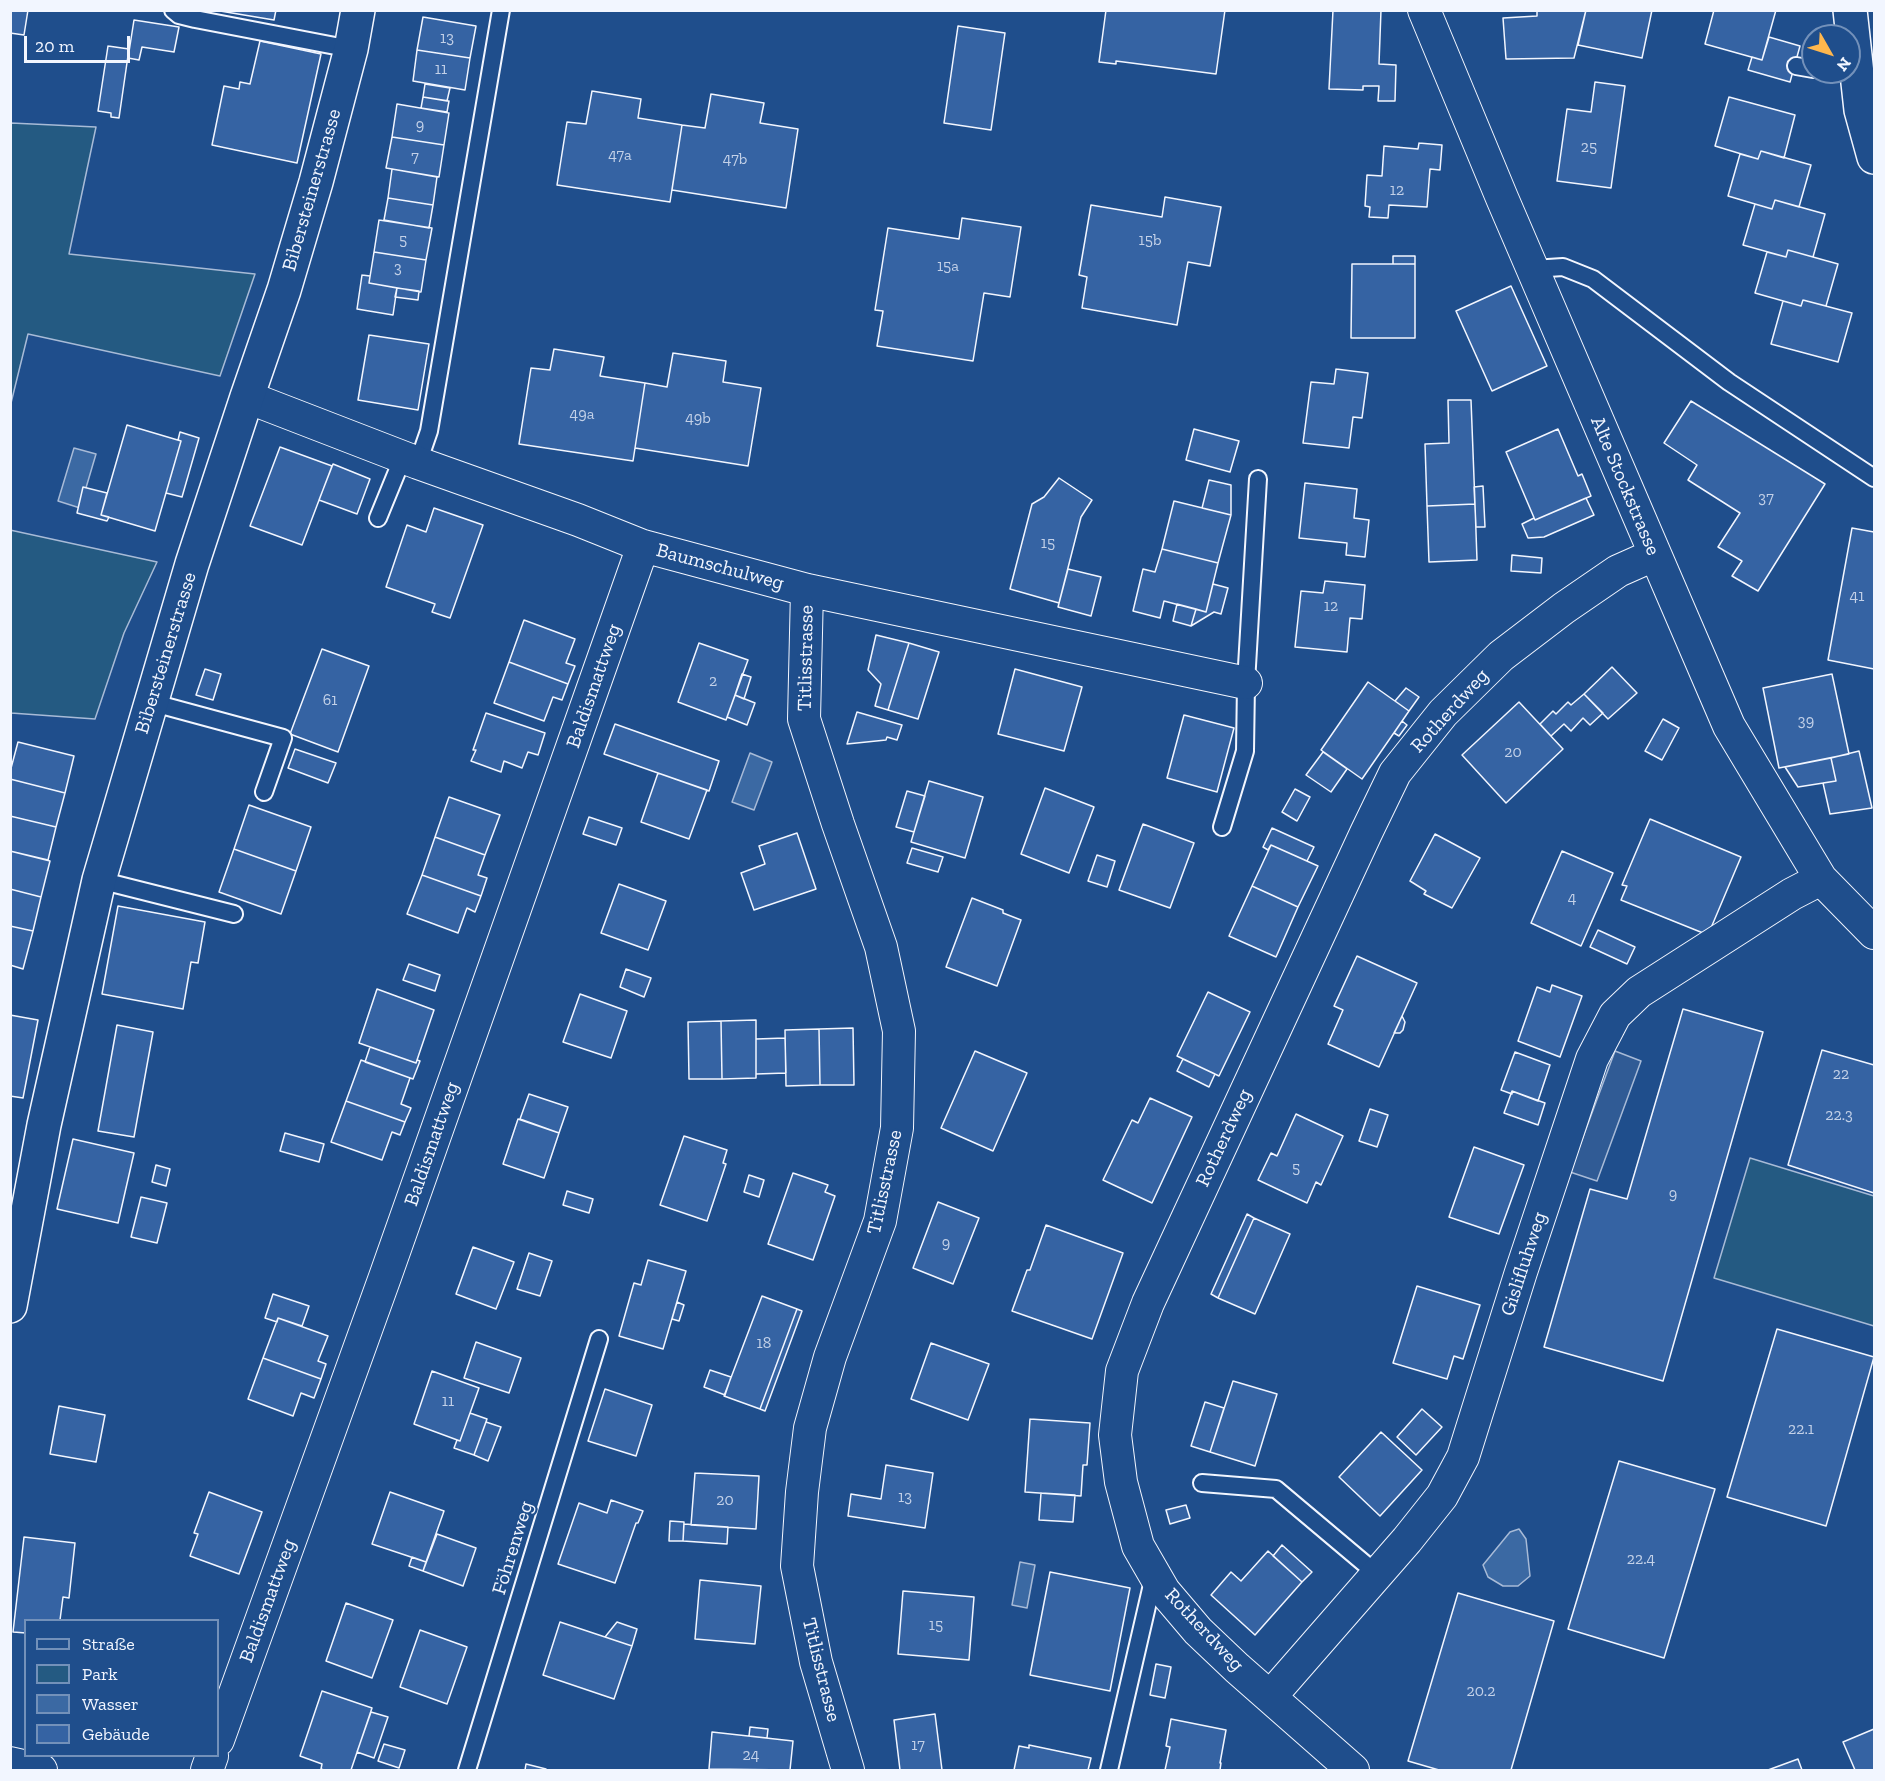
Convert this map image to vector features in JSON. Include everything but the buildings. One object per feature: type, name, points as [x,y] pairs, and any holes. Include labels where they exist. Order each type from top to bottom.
[{"type":"main road","name":"Bibersteinerstrasse","points":[[10,1306],[44,1125],[99,880],[192,564],[284,290],[316,182],[351,49],[358,10]]},
{"type":"main road","points":[[1855,84],[1875,157]]},
{"type":"street","name":"Alte Stockstrasse","points":[[1424,10],[1654,555],[1729,726],[1821,879],[1875,933]]},
{"type":"street","name":"Baumschulweg","points":[[247,398],[643,546],[807,590],[1246,683]]},
{"type":"street","name":"Baldismattweg","points":[[219,1737],[385,1277],[643,546]]},
{"type":"street","name":"Rotherdweg","points":[[1353,1770],[1198,1631],[1164,1591],[1138,1545],[1122,1482],[1115,1435],[1122,1371],[1148,1303],[1395,773],[1443,713],[1501,656],[1564,608],[1618,571],[1654,555]]},
{"type":"street","name":"Titlisstrasse","points":[[807,590],[804,719],[881,947],[899,1031],[897,1128],[880,1221],[830,1357],[810,1428],[801,1502],[797,1566],[816,1662],[848,1770]]},
{"type":"street","name":"Gislifluhweg","points":[[1270,1697],[1443,1496],[1463,1457],[1521,1272],[1592,1059],[1615,1015],[1639,992],[1792,894],[1821,879]]},
{"type":"street","points":[[10,1763],[41,1770]]},
{"type":"lane","points":[[173,10],[179,15],[195,19],[351,49]]},
{"type":"lane","points":[[378,518],[429,431],[501,10]]},
{"type":"lane","points":[[1796,66],[1801,67]]},
{"type":"lane","points":[[1533,269],[1563,267],[1593,279],[1730,382],[1875,478]]},
{"type":"lane","points":[[1222,827],[1245,751],[1246,683],[1258,478]]},
{"type":"lane","points":[[150,702],[283,738],[264,792]]},
{"type":"lane","points":[[99,880],[234,914]]},
{"type":"lane","name":"Föhrenweg","points":[[467,1770],[599,1339]]},
{"type":"lane","points":[[1202,1483],[1276,1489],[1377,1574]]},
{"type":"lane","points":[[1109,1770],[1155,1573]]},
{"type":"green space","points":[[11,123],[96,127],[69,254],[255,274],[220,376],[28,334],[11,403]]},
{"type":"green space","points":[[10,530],[157,562],[124,633],[95,719],[11,713]]},
{"type":"green space","points":[[1750,1158],[1874,1196],[1874,1326],[1714,1278]]},
{"type":"shaded area","points":[[1615,1051],[1641,1061],[1597,1181],[1570,1172]]},
{"type":"water","points":[[74,448],[96,454],[80,508],[58,501]]},
{"type":"water","points":[[750,753],[772,762],[754,810],[732,802]]},
{"type":"water","points":[[1519,1529],[1526,1539],[1530,1576],[1518,1586],[1503,1586],[1488,1577],[1483,1565],[1510,1532]]},
{"type":"water","points":[[1020,1562],[1035,1565],[1027,1608],[1012,1605]]}]
